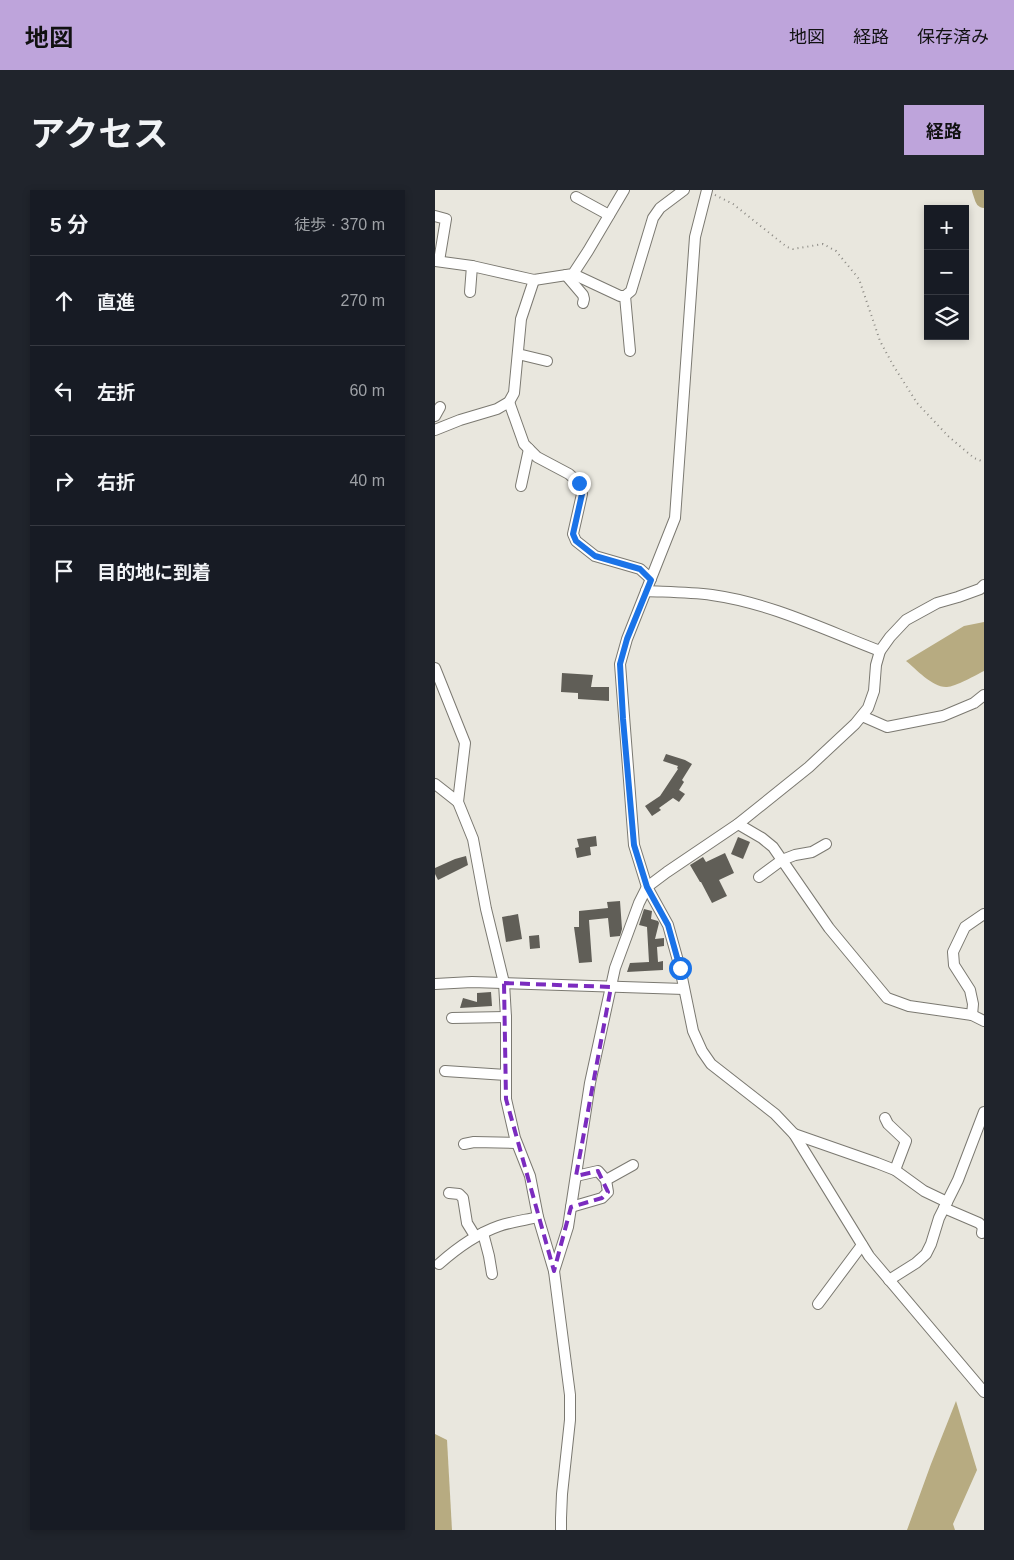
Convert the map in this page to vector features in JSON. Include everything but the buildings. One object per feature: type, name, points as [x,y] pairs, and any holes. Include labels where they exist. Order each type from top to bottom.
[{"type":"street","points":[[569,274],[609,216],[624,190]]},
{"type":"street","points":[[435,216],[446,219],[437,261],[472,266],[535,280],[569,274],[620,296],[625,296],[631,291],[653,218],[660,208],[683,190]]},
{"type":"street","points":[[707,190],[695,237],[675,518],[627,639],[620,664],[634,845],[647,887],[668,925],[680,968],[693,1030],[702,1051],[711,1064],[775,1114],[794,1134],[869,1256],[984,1392]]},
{"type":"street","points":[[576,196],[609,216]]},
{"type":"street","points":[[470,292],[472,266]]},
{"type":"street","points":[[569,274],[585,299],[583,303]]},
{"type":"street","points":[[435,430],[497,409],[509,402],[514,393],[521,319],[535,280]]},
{"type":"street","points":[[625,296],[630,351]]},
{"type":"street","points":[[518,354],[547,361]]},
{"type":"street","points":[[509,402],[524,444],[537,457],[569,474],[579,483],[582,494],[573,534],[576,541],[595,556],[640,569],[651,580]]},
{"type":"street","points":[[521,486],[529,449]]},
{"type":"street","points":[[554,1271],[568,1227],[590,1083],[615,968],[627,932],[647,887],[738,824],[809,767],[862,716],[868,708],[874,691],[879,651],[906,620],[937,603],[979,589],[984,585]]},
{"type":"street","points":[[646,591],[711,595],[737,600],[776,611],[879,651]]},
{"type":"street","points":[[435,668],[465,743],[458,802],[473,839],[485,909],[504,983],[507,1099],[516,1143],[530,1176],[538,1217],[554,1271],[570,1395],[570,1420],[562,1494],[561,1530]]},
{"type":"street","points":[[862,716],[887,727],[943,716],[974,703],[984,695]]},
{"type":"street","points":[[436,785],[458,802]]},
{"type":"street","points":[[738,824],[773,847],[829,928],[887,998],[909,1006],[972,1015],[984,1021]]},
{"type":"street","points":[[759,877],[781,860],[812,852],[826,844]]},
{"type":"street","points":[[972,1015],[973,1004],[970,990],[954,965],[953,952],[965,927],[984,914]]},
{"type":"street","points":[[435,984],[472,982],[683,989]]},
{"type":"street","points":[[451,1018],[506,1017]]},
{"type":"street","points":[[445,1071],[506,1075]]},
{"type":"street","points":[[889,1280],[916,1263],[926,1254],[939,1218],[958,1180],[984,1112]]},
{"type":"street","points":[[885,1118],[888,1124],[906,1141],[895,1170]]},
{"type":"street","points":[[794,1134],[895,1170],[945,1205],[979,1223],[983,1227],[982,1233]]},
{"type":"street","points":[[465,1144],[474,1142],[516,1143]]},
{"type":"street","points":[[606,1180],[633,1165]]},
{"type":"street","points":[[571,1207],[603,1198],[608,1192],[606,1180],[598,1172],[576,1176]]},
{"type":"street","points":[[449,1193],[459,1194],[463,1198],[467,1223],[479,1235],[489,1256],[492,1274]]},
{"type":"street","points":[[439,1264],[458,1248],[479,1235],[498,1226],[538,1217]]},
{"type":"street","points":[[818,1304],[862,1245]]},
{"type":"path","points":[[715,190],[715,194],[733,204],[787,247],[793,249],[823,244],[836,251],[859,279],[880,341],[893,366],[917,403],[948,436],[974,458],[984,462]]},
{"type":"highlighted area","points":[[504,983],[611,987],[576,1176],[598,1171],[608,1192],[602,1198],[571,1207],[554,1271],[506,1099]]},
{"type":"shaded area","points":[[984,622],[984,671],[971,678],[951,686],[942,686],[931,681],[906,661],[964,626]]},
{"type":"shaded area","points":[[956,1401],[977,1470],[953,1524],[955,1530],[907,1530],[931,1464]]},
{"type":"shaded area","points":[[435,1434],[447,1440],[452,1530],[435,1530]]},
{"type":"waterway","points":[[981,190],[984,199]]},
{"type":"route","points":[[579,483],[582,494],[573,534],[576,541],[595,556],[640,569],[651,580],[627,639],[620,664],[623,719],[634,845],[647,887],[668,925],[680,968]]}]
